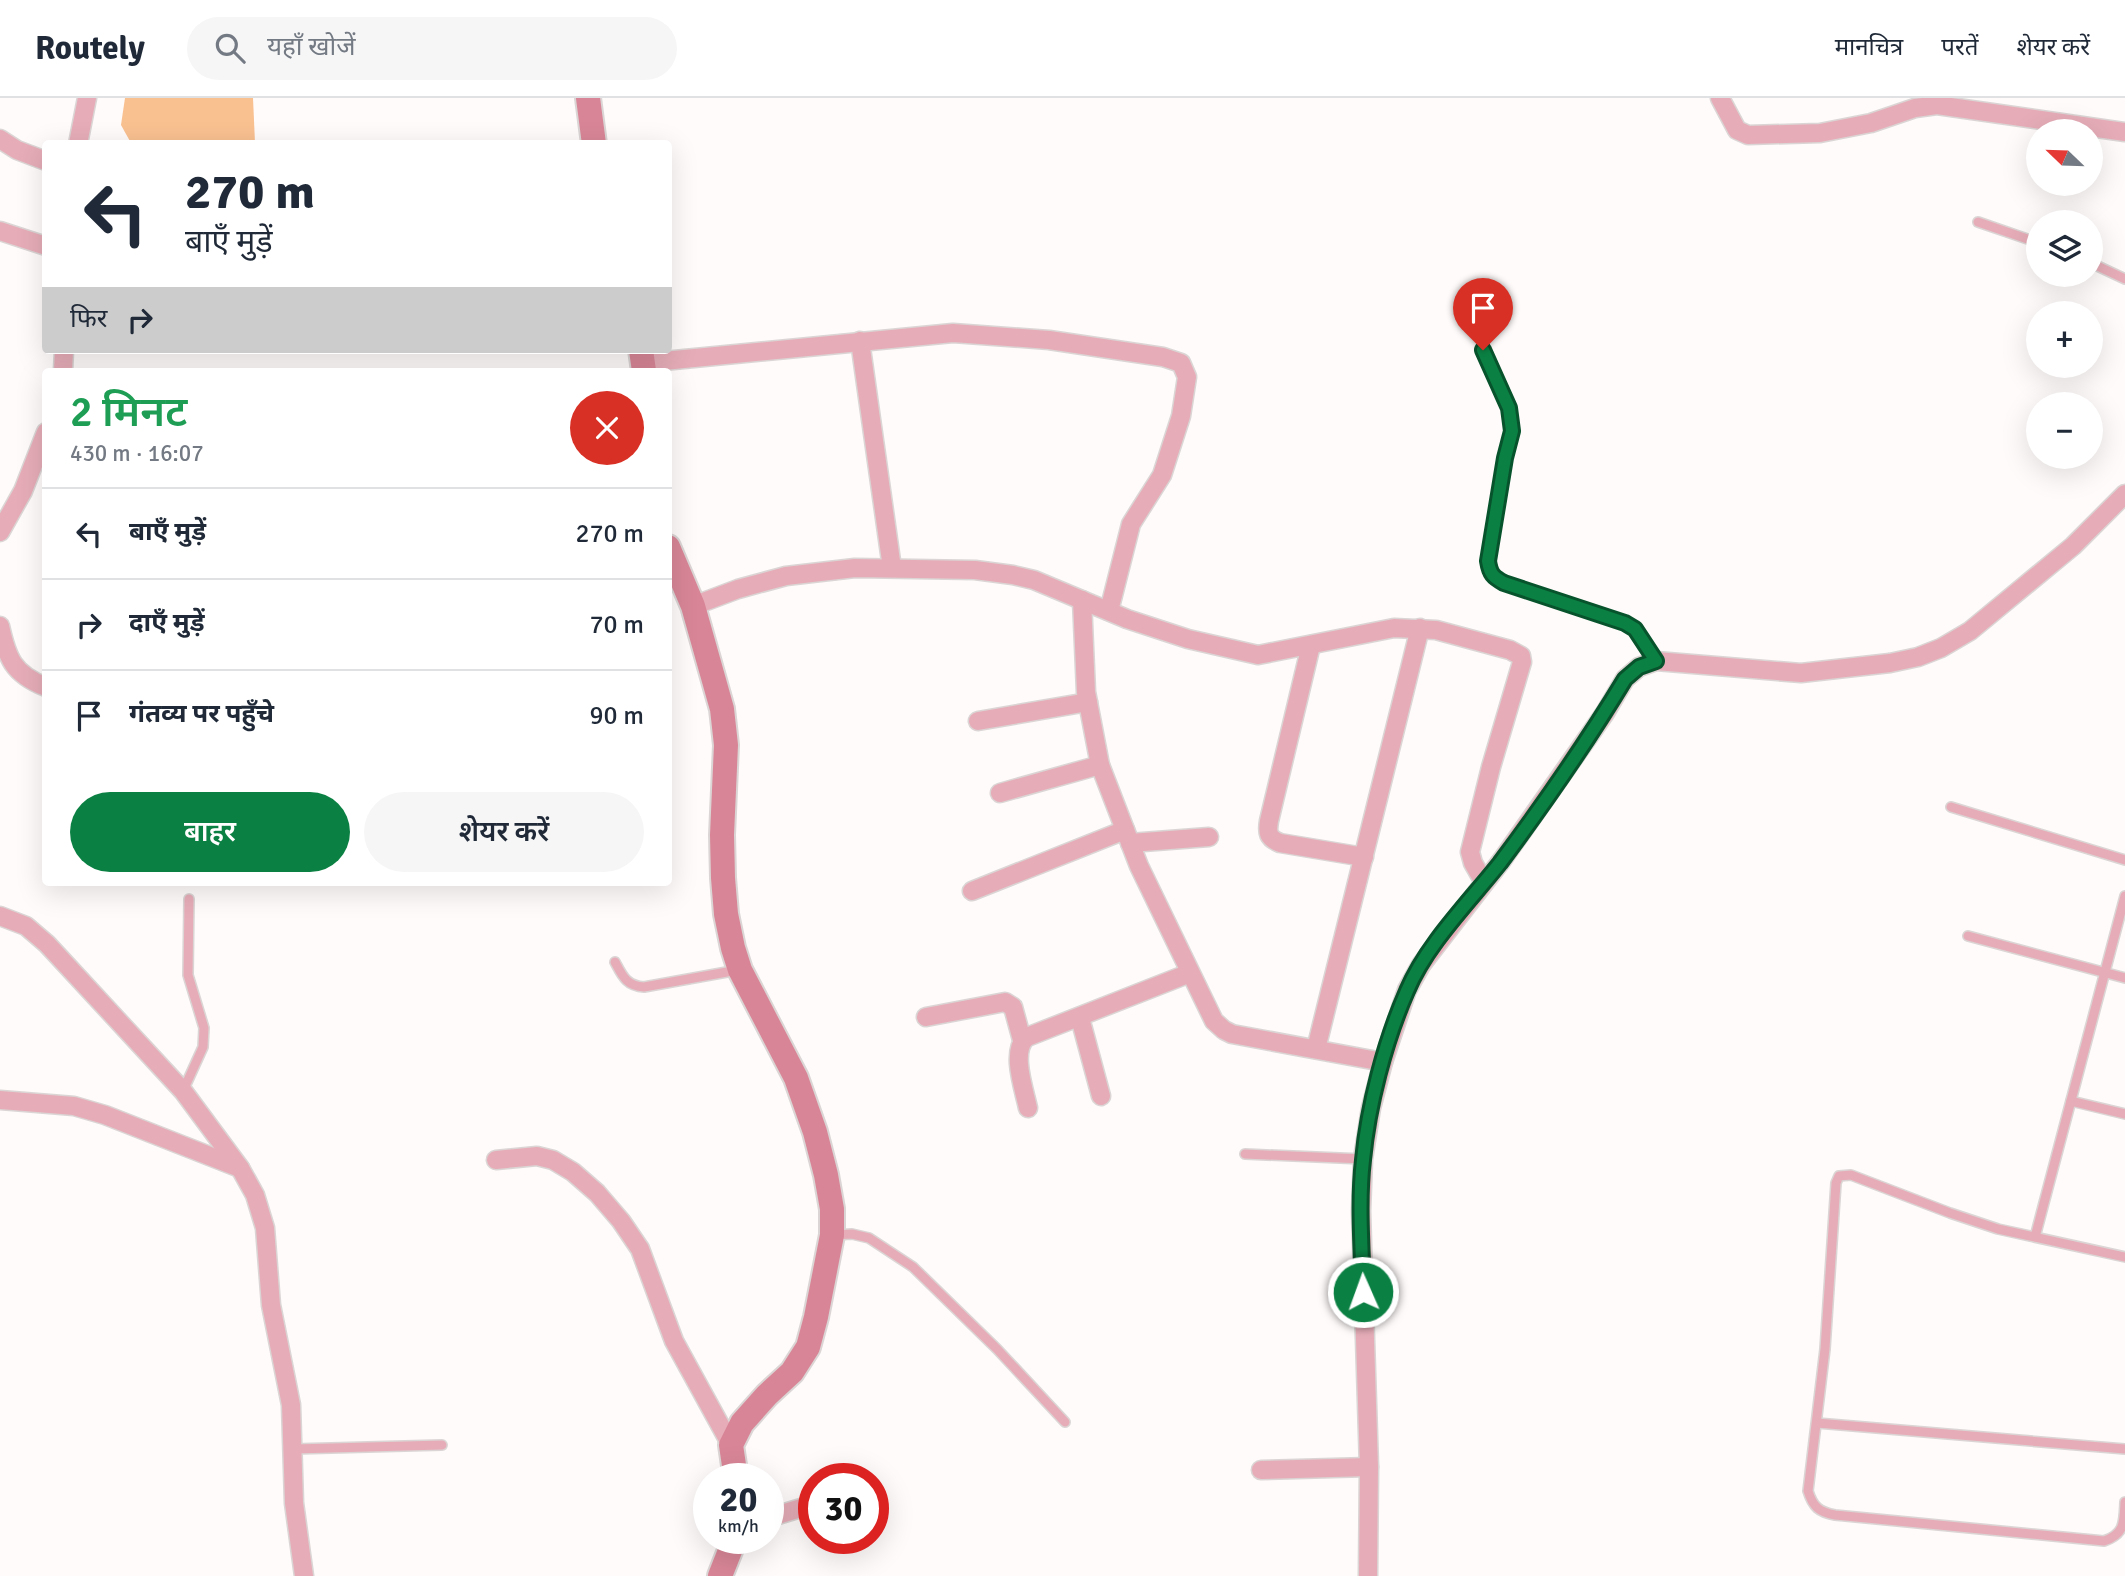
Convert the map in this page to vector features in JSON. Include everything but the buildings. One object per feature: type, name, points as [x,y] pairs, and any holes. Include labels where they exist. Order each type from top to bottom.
[{"type":"street","points":[[79,140],[87,98]]},
{"type":"street","points":[[588,98],[593,140]]},
{"type":"street","points":[[1720,98],[1737,130],[1748,135],[1820,133],[1871,123],[1915,108],[1937,105],[2125,132]]},
{"type":"street","points":[[0,139],[17,150],[42,159]]},
{"type":"street","points":[[0,231],[42,245]]},
{"type":"street","points":[[643,361],[953,333],[988,334],[1163,357],[1181,363],[1187,377],[1181,416],[1163,475],[1131,524],[1109,611]]},
{"type":"street","points":[[860,341],[892,568]]},
{"type":"street","points":[[0,532],[23,491],[42,442]]},
{"type":"street","points":[[1368,1576],[1369,1467],[1361,1211],[1363,1159],[1371,1108],[1407,990],[1439,940],[1485,882],[1576,755],[1625,679],[1639,667],[1656,661],[1801,673],[1890,663],[1918,657],[1941,648],[1970,631],[2073,546],[2125,494]]},
{"type":"street","points":[[672,556],[693,606],[722,709],[726,745],[723,878],[726,914],[733,948],[740,970],[796,1078],[815,1132],[832,1209],[832,1235],[808,1347],[793,1372],[766,1395],[742,1423],[731,1445]]},
{"type":"street","points":[[693,606],[738,589],[786,576],[855,568],[975,570],[1034,580],[1109,611],[1188,639],[1237,652],[1258,655],[1394,628],[1420,628],[1510,650],[1521,656],[1519,673],[1470,852],[1473,863],[1485,882]]},
{"type":"street","points":[[1082,600],[1088,702],[1100,765],[1127,837],[1214,1021],[1232,1034],[1383,1062]]},
{"type":"street","points":[[0,626],[7,666],[42,685]]},
{"type":"street","points":[[1316,1049],[1420,628]]},
{"type":"street","points":[[1311,645],[1269,821],[1268,835],[1280,843],[1364,858]]},
{"type":"street","points":[[978,721],[1088,702]]},
{"type":"street","points":[[1000,793],[1100,765]]},
{"type":"street","points":[[972,891],[1127,837],[1209,837]]},
{"type":"street","points":[[0,916],[26,926],[47,944],[183,1091],[240,1168],[256,1195],[265,1228],[271,1305],[290,1405],[294,1449],[294,1503],[304,1576]]},
{"type":"street","points":[[1022,1040],[1191,973]]},
{"type":"street","points":[[926,1017],[1006,1002],[1013,1007],[1022,1040],[1018,1055],[1028,1108]]},
{"type":"street","points":[[1080,1018],[1101,1096]]},
{"type":"street","points":[[0,1100],[74,1106],[106,1115],[240,1168]]},
{"type":"street","points":[[496,1160],[537,1156],[552,1160],[573,1172],[597,1193],[621,1221],[640,1249],[674,1341],[731,1445],[734,1463]]},
{"type":"street","points":[[1261,1470],[1369,1467]]},
{"type":"street","points":[[720,1576],[729,1554]]},
{"type":"lane","points":[[1978,222],[2026,239]]},
{"type":"lane","points":[[2103,268],[2125,279]]},
{"type":"lane","points":[[1483,350],[1509,408],[1512,431],[1488,561],[1490,572],[1504,583],[1625,623],[1635,629],[1656,661]]},
{"type":"lane","points":[[1951,807],[2125,860]]},
{"type":"lane","points":[[2035,1237],[2125,896]]},
{"type":"lane","points":[[183,1091],[203,1047],[204,1028],[188,975],[189,899]]},
{"type":"lane","points":[[1968,936],[2125,978]]},
{"type":"lane","points":[[615,961],[627,982],[643,987],[740,970]]},
{"type":"lane","points":[[2071,1101],[2125,1114]]},
{"type":"lane","points":[[1245,1154],[1363,1159]]},
{"type":"lane","points":[[2125,1257],[1998,1229],[1851,1174],[1839,1176],[1836,1183],[1832,1260],[1808,1491],[1813,1505],[1823,1513],[2104,1541],[2116,1537],[2122,1529],[2125,1502]]},
{"type":"lane","points":[[832,1235],[852,1234],[869,1238],[914,1267],[997,1349],[1065,1422]]},
{"type":"lane","points":[[1817,1423],[2125,1449]]},
{"type":"lane","points":[[294,1449],[442,1445]]},
{"type":"shaded area","points":[[125,98],[253,98],[255,140],[129,140],[121,125]]},
{"type":"route","points":[[1363,1292],[1363,1159],[1371,1108],[1407,990],[1421,965],[1502,860],[1561,776],[1625,679],[1639,667],[1656,661],[1635,629],[1625,623],[1504,583],[1490,572],[1488,561],[1512,431],[1509,408],[1483,350]]}]
